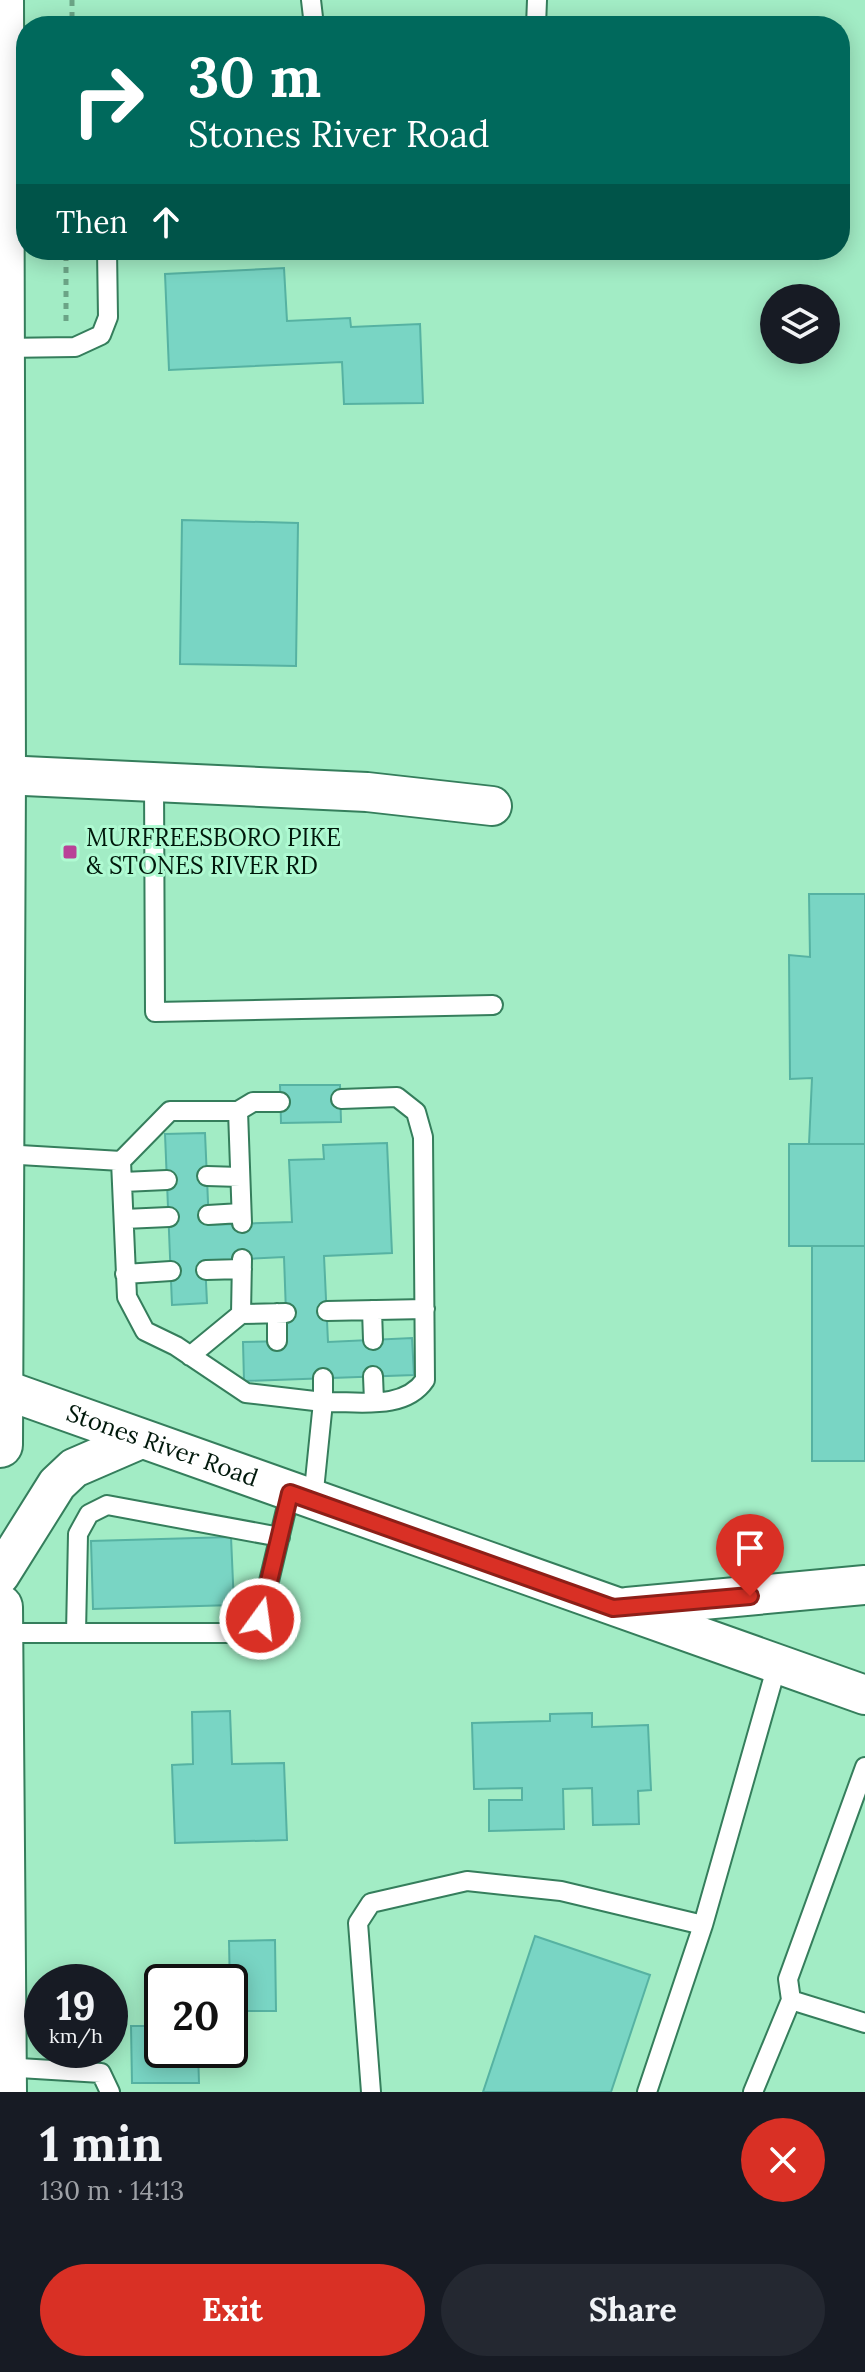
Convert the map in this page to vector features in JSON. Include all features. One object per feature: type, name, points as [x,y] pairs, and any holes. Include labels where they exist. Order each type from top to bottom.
[{"type":"main road","points":[[0,1445],[3,1154],[1,0]]},
{"type":"main road","points":[[0,1607],[4,2080]]},
{"type":"street","points":[[3,775],[367,792],[492,806]]},
{"type":"street","name":"Stones River Road","points":[[1,1389],[865,1695]]},
{"type":"street","points":[[0,1575],[57,1484],[74,1468],[141,1439]]},
{"type":"street","points":[[613,1608],[865,1585]]},
{"type":"lane","points":[[1,368],[55,348],[75,347],[101,335],[108,317],[107,260]]},
{"type":"lane","points":[[154,781],[155,1012],[493,1005]]},
{"type":"lane","points":[[121,1161],[127,1297],[145,1331],[246,1393],[279,1388],[323,1402],[403,1400],[416,1392],[425,1380],[423,1137],[416,1112],[397,1097],[341,1099]]},
{"type":"lane","points":[[3,1154],[121,1161],[170,1111],[238,1111],[253,1102],[280,1102]]},
{"type":"lane","points":[[208,1215],[241,1218],[238,1111]]},
{"type":"lane","points":[[207,1176],[240,1177]]},
{"type":"lane","points":[[123,1182],[167,1180]]},
{"type":"lane","points":[[124,1219],[169,1217]]},
{"type":"lane","points":[[206,1270],[242,1264],[241,1314]]},
{"type":"lane","points":[[125,1274],[171,1271]]},
{"type":"lane","points":[[327,1311],[425,1309]]},
{"type":"lane","points":[[372,1310],[373,1340]]},
{"type":"lane","points":[[190,1356],[241,1314],[282,1313],[277,1341]]},
{"type":"lane","points":[[373,1376],[374,1401]]},
{"type":"lane","points":[[0,1633],[236,1633],[260,1619],[280,1537],[302,1497],[323,1402],[323,1378]]},
{"type":"lane","points":[[76,1633],[78,1534],[89,1514],[107,1505],[280,1537]]},
{"type":"lane","points":[[647,2092],[703,1925],[777,1665]]},
{"type":"lane","points":[[753,2092],[791,2000],[788,1979],[865,1767]]},
{"type":"lane","points":[[371,2092],[358,1923],[371,1903],[467,1881],[561,1891],[703,1925]]},
{"type":"lane","points":[[791,2000],[865,2023]]},
{"type":"lane","points":[[4,2080],[101,2073],[110,2092]]},
{"type":"path","points":[[55,348],[66,323],[66,260]]},
{"type":"building","points":[[284,268],[287,321],[350,318],[351,327],[420,324],[423,403],[344,404],[342,362],[169,370],[165,274]]},
{"type":"building","points":[[182,520],[298,523],[296,666],[180,664]]},
{"type":"building","points":[[809,894],[865,894],[865,1144],[809,1144],[812,1078],[790,1079],[789,955],[810,957]]},
{"type":"building","points":[[280,1085],[340,1085],[341,1122],[281,1123]]},
{"type":"building","points":[[205,1133],[209,1225],[292,1222],[289,1160],[324,1159],[323,1145],[387,1143],[392,1253],[324,1256],[328,1342],[412,1338],[414,1375],[244,1381],[243,1342],[287,1341],[284,1257],[205,1261],[207,1303],[172,1305],[165,1134]]},
{"type":"building","points":[[789,1144],[865,1144],[865,1246],[789,1246]]},
{"type":"building","points":[[812,1246],[865,1246],[865,1461],[812,1461]]},
{"type":"building","points":[[231,1537],[234,1605],[93,1609],[91,1541]]},
{"type":"building","points":[[230,1711],[232,1764],[284,1763],[287,1840],[175,1843],[172,1765],[193,1764],[192,1712]]},
{"type":"building","points":[[592,1713],[592,1727],[648,1725],[651,1790],[638,1791],[639,1824],[593,1825],[592,1788],[563,1789],[564,1829],[489,1831],[489,1800],[522,1800],[522,1788],[474,1789],[472,1723],[550,1721],[550,1714]]},
{"type":"building","points":[[535,1936],[650,1975],[611,2092],[483,2092]]},
{"type":"building","points":[[275,1940],[276,2011],[248,2011],[248,1964],[229,1964],[229,1941]]},
{"type":"building","points":[[131,2026],[144,2026],[144,2068],[199,2068],[199,2083],[132,2083]]},
{"type":"place","name":"MURFREESBORO PIKE & STONES RIVER RD","points":[[70,852]]},
{"type":"route","points":[[260,1619],[290,1493],[613,1608],[750,1596]]}]
